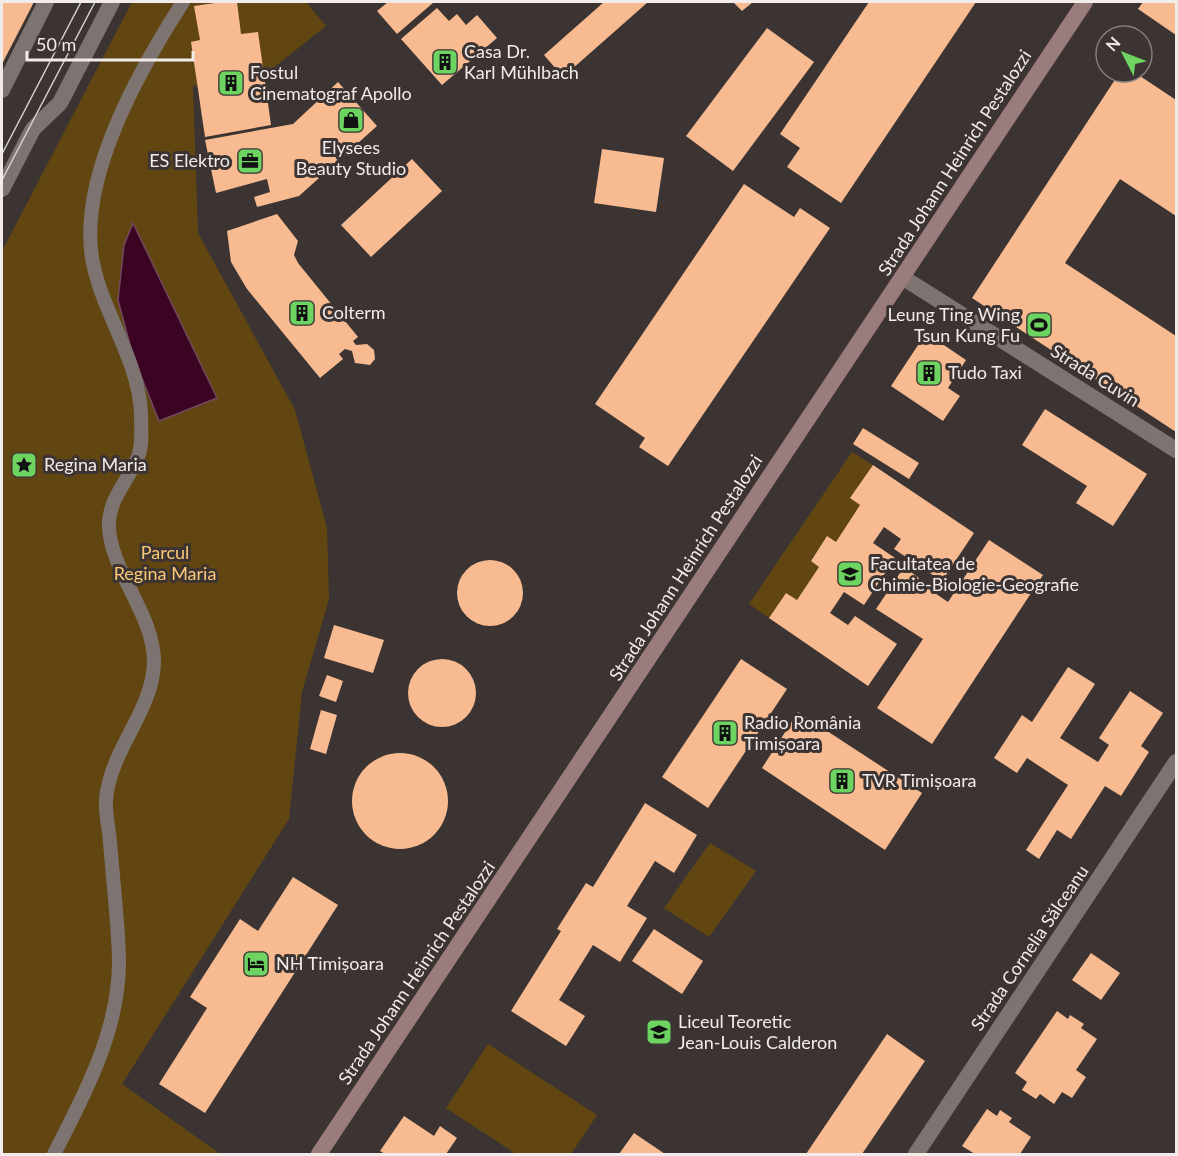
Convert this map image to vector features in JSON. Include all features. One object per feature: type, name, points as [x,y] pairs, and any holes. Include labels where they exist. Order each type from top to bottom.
[{"type":"main road","name":"Strada Johann Heinrich Pestalozzi","points":[[319,1155],[1084,2]]},
{"type":"street","points":[[2,90],[46,2]]},
{"type":"street","points":[[2,189],[33,129],[60,103],[112,2]]},
{"type":"street","points":[[54,1155],[97,1066],[116,1000],[119,960],[106,800],[115,760],[150,693],[154,659],[147,631],[112,543],[109,527],[112,501],[140,454],[141,409],[133,374],[93,262],[89,223],[96,187],[110,145],[138,77],[183,2]]},
{"type":"street","name":"Strada Cuvin","points":[[902,277],[1176,450]]},
{"type":"street","name":"Strada Cornelia Sălceanu","points":[[918,1154],[1176,762]]},
{"type":"green space","name":"Parcul Regina Maria","points":[[132,2],[306,2],[326,26],[272,69],[193,86],[198,233],[295,410],[327,528],[329,599],[302,692],[289,819],[122,1084],[220,1154],[2,1154],[2,251]]},
{"type":"green space","points":[[852,452],[873,465],[851,498],[860,505],[836,542],[827,537],[811,560],[819,567],[797,600],[786,593],[769,618],[749,604]]},
{"type":"green space","points":[[710,843],[756,871],[709,937],[664,908]]},
{"type":"green space","points":[[488,1044],[597,1115],[571,1154],[516,1154],[446,1108]]},
{"type":"shaded area","points":[[133,223],[217,398],[159,421],[133,356],[118,300],[124,245]]},
{"type":"building","points":[[2,2],[34,2],[2,64]]},
{"type":"building","name":"Fostul Cinematograf Apollo","points":[[237,2],[241,34],[258,32],[271,125],[205,137],[191,42],[200,40],[194,6]]},
{"type":"building","points":[[388,2],[434,2],[397,34],[377,11]]},
{"type":"building","points":[[604,2],[648,2],[563,77],[544,55]]},
{"type":"building","points":[[733,2],[753,2],[742,11]]},
{"type":"building","points":[[869,2],[976,2],[841,203],[787,167],[800,148],[780,134]]},
{"type":"building","points":[[1143,2],[1176,2],[1176,35],[1138,9]]},
{"type":"building","name":"Casa Dr. Karl Mühlbach","points":[[437,8],[449,21],[457,14],[466,25],[477,15],[497,38],[442,85],[401,39]]},
{"type":"building","points":[[767,28],[814,62],[733,171],[686,136]]},
{"type":"building","points":[[338,82],[377,126],[299,196],[257,207],[254,197],[270,192],[267,179],[216,193],[205,140],[293,124]]},
{"type":"building","points":[[1112,84],[1152,84],[1176,100],[1176,216],[1120,179],[1065,263],[1176,336],[1176,432],[972,298]]},
{"type":"building","points":[[602,149],[664,158],[656,212],[594,203]]},
{"type":"building","points":[[412,159],[442,191],[371,257],[341,225]]},
{"type":"building","points":[[744,184],[794,217],[800,208],[830,228],[668,466],[639,447],[645,438],[595,404]]},
{"type":"building","name":"Colterm","points":[[277,214],[298,241],[294,255],[298,263],[358,337],[353,341],[356,345],[367,344],[374,350],[375,359],[370,365],[355,363],[352,351],[345,349],[339,354],[343,359],[320,378],[247,289],[231,262],[227,231]]},
{"type":"building","name":"Tudo Taxi","points":[[926,333],[966,360],[948,388],[960,396],[943,421],[891,386]]},
{"type":"building","points":[[1045,409],[1147,474],[1113,526],[1076,503],[1087,486],[1022,445]]},
{"type":"building","points":[[863,428],[919,463],[909,479],[853,444]]},
{"type":"building","name":"Facultatea de Chimie-Biologie-Geografie","points":[[873,465],[974,533],[942,581],[894,549],[901,539],[884,527],[873,543],[895,558],[864,605],[844,592],[830,613],[848,625],[855,616],[897,644],[868,686],[769,618],[786,593],[797,600],[819,567],[811,561],[827,536],[836,542],[860,505],[850,498]]},
{"type":"building","points":[[989,540],[1043,575],[932,744],[877,708],[923,639],[876,609],[904,567],[919,578],[917,581],[948,602]]},
{"type":"building","points":[[490,560],[503,563],[513,570],[520,580],[523,593],[520,606],[513,616],[503,623],[490,626],[477,623],[467,616],[460,606],[457,593],[460,580],[467,570],[477,563]]},
{"type":"building","points":[[334,625],[384,640],[373,673],[324,658]]},
{"type":"building","points":[[435,659],[449,659],[461,664],[471,674],[476,693],[471,712],[461,722],[449,727],[435,727],[423,722],[413,712],[408,700],[408,686],[413,674],[423,664]]},
{"type":"building","name":"Radio România Timișoara","points":[[741,659],[787,689],[708,808],[662,777]]},
{"type":"building","points":[[1068,667],[1095,684],[1060,738],[1098,762],[1109,745],[1099,738],[1130,691],[1163,713],[1141,746],[1149,752],[1121,796],[1105,786],[1071,839],[1057,830],[1039,859],[1026,850],[1068,785],[1027,758],[1017,773],[994,758],[1022,715],[1032,722]]},
{"type":"building","points":[[327,675],[343,681],[336,702],[319,696]]},
{"type":"building","points":[[321,710],[337,715],[326,754],[310,749]]},
{"type":"building","name":"TVR Timișoara","points":[[798,712],[922,793],[885,850],[762,768]]},
{"type":"building","points":[[400,753],[418,757],[434,767],[444,783],[448,801],[444,819],[434,835],[418,845],[400,849],[382,845],[366,835],[356,819],[352,801],[356,783],[366,767],[382,757]]},
{"type":"building","points":[[645,803],[697,835],[674,873],[655,861],[627,906],[647,918],[620,962],[593,945],[559,1000],[585,1016],[566,1046],[511,1011],[561,931],[557,929],[586,883],[593,887]]},
{"type":"building","name":"NH Timișoara","points":[[293,877],[338,905],[205,1113],[159,1084],[207,1008],[190,997],[240,919],[258,931]]},
{"type":"building","points":[[654,929],[703,961],[682,994],[632,961]]},
{"type":"building","points":[[1091,953],[1120,973],[1101,1000],[1072,980]]},
{"type":"building","points":[[1057,1011],[1068,1019],[1070,1015],[1084,1024],[1081,1028],[1097,1039],[1076,1070],[1086,1077],[1072,1098],[1062,1092],[1054,1104],[1040,1094],[1036,1099],[1022,1090],[1027,1082],[1015,1073]]},
{"type":"building","points":[[887,1034],[925,1061],[862,1154],[806,1154]]},
{"type":"building","points":[[987,1109],[997,1116],[1000,1110],[1012,1118],[1009,1122],[1031,1137],[1020,1154],[975,1154],[962,1146]]},
{"type":"building","points":[[404,1116],[434,1136],[440,1126],[457,1138],[446,1154],[385,1154],[380,1151]]},
{"type":"building","points":[[634,1133],[665,1154],[619,1154]]},
{"type":"tram line","points":[[2,154],[81,2]]},
{"type":"tram line","points":[[2,180],[95,2]]},
{"type":"place","name":"Casa Dr. Karl Mühlbach","points":[[445,62]]},
{"type":"place","name":"Fostul Cinematograf Apollo","points":[[231,83]]},
{"type":"place","name":"Elysees Beauty Studio","points":[[351,120]]},
{"type":"place","name":"ES Elektro","points":[[250,161]]},
{"type":"place","name":"Colterm","points":[[302,313]]},
{"type":"place","name":"Leung Ting Wing Tsun Kung Fu","points":[[1039,325]]},
{"type":"place","name":"Tudo Taxi","points":[[929,373]]},
{"type":"place","name":"Regina Maria","points":[[24,465]]},
{"type":"place","name":"Facultatea de Chimie-Biologie-Geografie","points":[[850,574]]},
{"type":"place","name":"Radio România Timișoara","points":[[725,733]]},
{"type":"place","name":"TVR Timișoara","points":[[842,781]]},
{"type":"place","name":"NH Timișoara","points":[[256,964]]},
{"type":"place","name":"Liceul Teoretic Jean-Louis Calderon","points":[[659,1032]]}]
